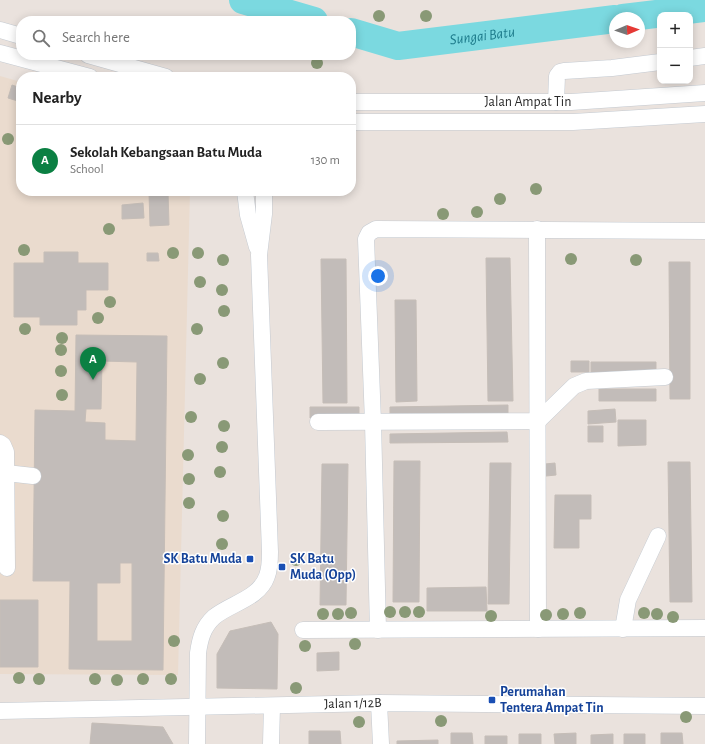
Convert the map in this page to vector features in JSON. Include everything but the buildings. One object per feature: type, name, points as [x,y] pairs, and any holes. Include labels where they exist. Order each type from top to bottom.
[{"type":"street","points":[[0,30],[16,35]]},
{"type":"street","points":[[0,53],[16,57]]},
{"type":"street","points":[[693,58],[705,56]]},
{"type":"street","points":[[26,60],[71,72]]},
{"type":"street","points":[[106,60],[148,72]]},
{"type":"street","points":[[556,102],[557,76],[560,72],[657,62]]},
{"type":"street","name":"Jalan Ampat Tin","points":[[356,102],[556,102],[638,99],[705,93]]},
{"type":"street","name":"Jalan Ampat Tin","points":[[356,122],[573,122],[705,114]]},
{"type":"street","points":[[246,196],[248,215],[259,255]]},
{"type":"street","points":[[197,744],[198,653],[201,638],[206,627],[215,617],[241,603],[256,591],[267,578],[269,568],[270,552],[259,255],[264,214],[264,196]]},
{"type":"street","points":[[378,630],[373,422],[366,239],[369,233],[376,229],[705,231]]},
{"type":"street","points":[[536,229],[538,629]]},
{"type":"street","points":[[318,422],[538,421],[574,386],[586,381],[665,377]]},
{"type":"street","points":[[0,442],[6,452],[7,568]]},
{"type":"street","points":[[6,473],[33,476]]},
{"type":"street","points":[[623,629],[628,600],[658,536]]},
{"type":"street","points":[[303,630],[705,628]]},
{"type":"street","points":[[379,703],[380,744]]},
{"type":"street","name":"Jalan 1/12B","points":[[0,711],[379,703],[705,706]]},
{"type":"street","points":[[271,744],[272,706]]},
{"type":"shaded area","points":[[0,76],[16,81],[16,196],[190,196],[178,675],[0,674]]},
{"type":"waterway","name":"Sungai Batu","points":[[243,0],[297,16]]},
{"type":"waterway","name":"Sungai Batu","points":[[645,15],[705,8]]},
{"type":"waterway","name":"Sungai Batu","points":[[356,33],[398,46],[609,20]]},
{"type":"place","name":"Sekolah Kebangsaan Batu Muda","points":[[93,380]]},
{"type":"place","name":"SK Batu Muda","points":[[250,559]]},
{"type":"place","name":"SK Batu Muda (Opp)","points":[[282,567]]},
{"type":"place","name":"Perumahan Tentera Ampat Tin","points":[[492,700]]}]
